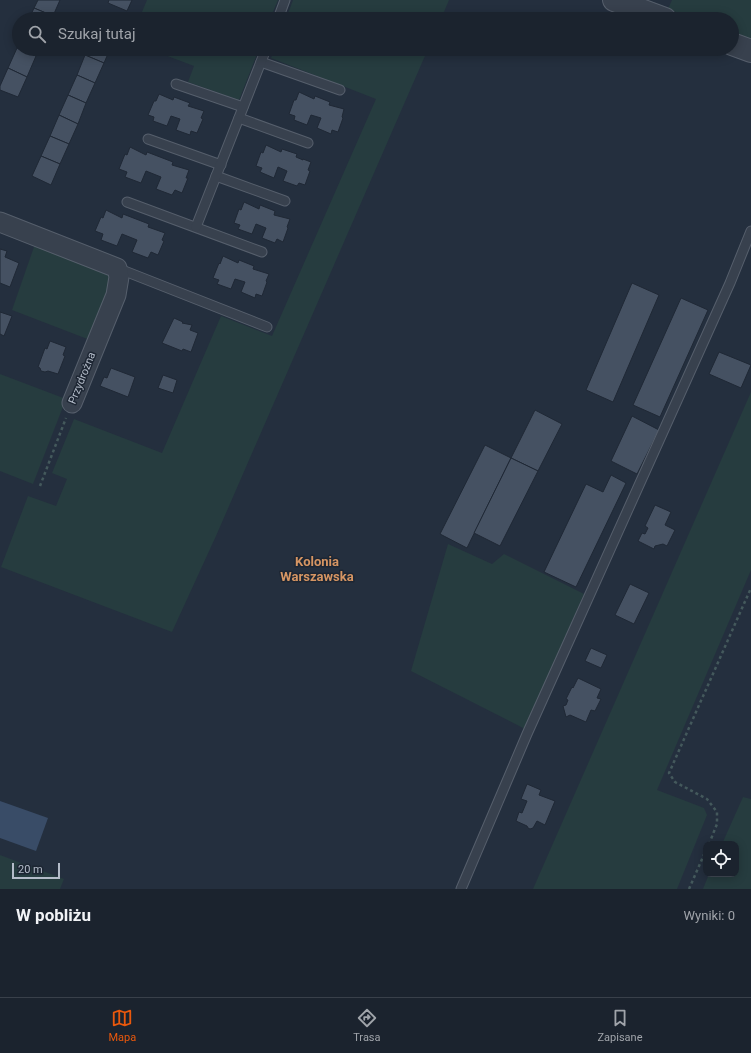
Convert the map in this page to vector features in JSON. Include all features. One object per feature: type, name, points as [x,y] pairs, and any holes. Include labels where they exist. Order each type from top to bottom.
[{"type":"street","points":[[614,0],[646,12]]},
{"type":"street","points":[[739,47],[751,51]]},
{"type":"street","points":[[0,222],[117,268]]},
{"type":"street","name":"Przydrożna","points":[[72,403],[116,295],[119,277],[117,268]]},
{"type":"lane","points":[[281,12],[285,0]]},
{"type":"lane","points":[[196,227],[263,56]]},
{"type":"lane","points":[[261,62],[340,90]]},
{"type":"lane","points":[[176,84],[243,107]]},
{"type":"lane","points":[[239,118],[308,143]]},
{"type":"lane","points":[[148,139],[221,165]]},
{"type":"lane","points":[[216,176],[285,202]]},
{"type":"lane","points":[[127,202],[262,252]]},
{"type":"lane","points":[[461,889],[527,734],[730,283],[751,232]]},
{"type":"lane","points":[[117,268],[267,327]]},
{"type":"path","name":"Przydrożna","points":[[40,486],[72,403]]},
{"type":"path","points":[[710,841],[717,824],[717,812],[707,799],[675,782],[669,773],[751,588]]},
{"type":"path","points":[[689,889],[703,857]]},
{"type":"green space","points":[[147,0],[278,0],[273,12],[142,12]]},
{"type":"green space","points":[[293,0],[449,0],[444,12],[289,12]]},
{"type":"green space","points":[[672,0],[751,0],[751,41],[739,37],[739,12],[676,12],[668,9]]},
{"type":"green space","points":[[168,56],[256,56],[239,100],[188,82],[194,66]]},
{"type":"green space","points":[[272,56],[425,56],[216,536],[172,632],[1,567],[28,496],[56,506],[67,479],[52,473],[74,419],[162,453],[221,316],[272,336],[376,99],[271,58]]},
{"type":"green space","points":[[35,244],[108,272],[112,282],[90,340],[12,310]]},
{"type":"green space","points":[[0,374],[66,399],[33,484],[0,471]]},
{"type":"green space","points":[[751,392],[751,570],[657,790],[704,808],[707,815],[677,889],[533,889]]},
{"type":"green space","points":[[448,544],[492,564],[504,554],[584,594],[525,729],[411,671]]},
{"type":"green space","points":[[743,797],[751,799],[751,889],[703,889],[708,877],[739,877],[739,841],[723,841]]},
{"type":"green space","points":[[0,855],[64,879],[60,889],[0,889]]},
{"type":"water","points":[[0,801],[48,818],[36,851],[0,838]]},
{"type":"building","points":[[38,0],[60,0],[55,12],[44,12],[34,8]]},
{"type":"building","points":[[109,0],[132,0],[127,11],[108,3]]},
{"type":"building","points":[[34,8],[44,12],[32,12]]},
{"type":"building","points":[[13,56],[36,56],[27,77],[8,68]]},
{"type":"building","points":[[85,56],[104,63],[95,83],[77,75]]},
{"type":"building","points":[[87,56],[107,56],[104,63]]},
{"type":"building","points":[[8,68],[27,77],[18,97],[0,90],[0,86]]},
{"type":"building","points":[[77,75],[95,83],[86,103],[68,95]]},
{"type":"building","points":[[299,92],[314,99],[315,96],[330,102],[329,105],[344,109],[343,118],[338,132],[332,130],[331,134],[317,128],[321,118],[311,115],[307,125],[294,120],[295,116],[289,114],[294,100],[296,100]]},
{"type":"building","points":[[159,94],[173,100],[174,97],[190,103],[188,106],[204,111],[201,118],[203,119],[197,133],[191,131],[190,135],[176,130],[180,119],[171,116],[167,126],[153,121],[154,117],[148,115]]},
{"type":"building","points":[[68,95],[86,103],[78,124],[59,115]]},
{"type":"building","points":[[59,115],[78,124],[69,144],[50,136]]},
{"type":"building","points":[[50,136],[69,144],[60,164],[41,156]]},
{"type":"building","points":[[266,145],[281,152],[282,149],[297,154],[296,157],[311,162],[308,170],[310,171],[305,185],[299,183],[297,186],[283,181],[287,171],[278,167],[274,178],[260,172],[262,168],[256,166],[261,152],[263,153]]},
{"type":"building","points":[[130,147],[146,155],[147,152],[173,162],[172,165],[189,170],[186,178],[188,178],[182,193],[175,190],[172,195],[156,189],[161,177],[146,171],[141,183],[125,177],[127,172],[119,169],[125,154],[127,155]]},
{"type":"building","points":[[41,156],[60,164],[51,185],[32,176]]},
{"type":"building","points":[[244,202],[259,209],[260,205],[275,211],[274,215],[290,219],[283,242],[277,239],[275,243],[262,238],[266,228],[256,224],[252,234],[238,229],[240,225],[234,223],[239,209],[241,210]]},
{"type":"building","points":[[106,210],[122,218],[123,214],[149,224],[148,227],[165,233],[162,240],[164,241],[158,255],[151,252],[148,258],[132,252],[137,240],[122,234],[117,246],[101,240],[103,234],[95,231]]},
{"type":"building","points":[[0,249],[7,251],[5,257],[19,263],[10,287],[0,283]]},
{"type":"building","points":[[223,256],[238,263],[239,260],[254,266],[253,269],[269,274],[262,296],[256,294],[255,298],[241,292],[245,282],[235,279],[231,289],[217,284],[219,280],[213,278]]},
{"type":"building","points":[[632,283],[659,295],[613,402],[586,390]]},
{"type":"building","points":[[681,298],[708,310],[660,417],[633,405]]},
{"type":"building","points":[[0,312],[12,316],[4,336],[0,334]]},
{"type":"building","points":[[174,318],[183,322],[182,323],[192,325],[190,330],[198,333],[191,352],[183,349],[182,351],[162,343]]},
{"type":"building","points":[[50,341],[66,347],[63,355],[65,356],[58,374],[48,371],[41,371],[38,367],[45,348],[47,349]]},
{"type":"building","points":[[719,352],[751,365],[741,388],[709,374]]},
{"type":"building","points":[[111,368],[135,377],[128,397],[100,386],[104,377],[107,378]]},
{"type":"building","points":[[163,375],[177,380],[173,393],[158,388]]},
{"type":"building","points":[[535,410],[562,424],[538,471],[511,458]]},
{"type":"building","points":[[632,416],[659,430],[637,474],[611,461]]},
{"type":"building","points":[[485,445],[511,458],[467,548],[440,534]]},
{"type":"building","points":[[511,458],[538,471],[500,546],[474,533]]},
{"type":"building","points":[[611,475],[626,483],[576,587],[544,572],[586,484],[603,492]]},
{"type":"building","points":[[655,505],[671,512],[665,525],[675,530],[667,546],[663,544],[655,546],[654,549],[638,541],[642,533],[645,534],[648,528],[645,526]]},
{"type":"building","points":[[630,584],[649,593],[634,624],[615,615]]},
{"type":"building","points":[[591,648],[607,655],[601,668],[585,661]]},
{"type":"building","points":[[578,678],[601,689],[597,698],[601,699],[595,711],[591,710],[586,722],[570,715],[566,717],[563,706],[566,705],[568,700],[566,699]]},
{"type":"building","points":[[527,784],[541,790],[539,795],[555,801],[545,825],[537,821],[533,828],[530,829],[516,821],[519,812],[522,813],[527,801],[521,799]]},
{"type":"district","name":"Kolonia Warszawska","points":[[317,568]]}]
